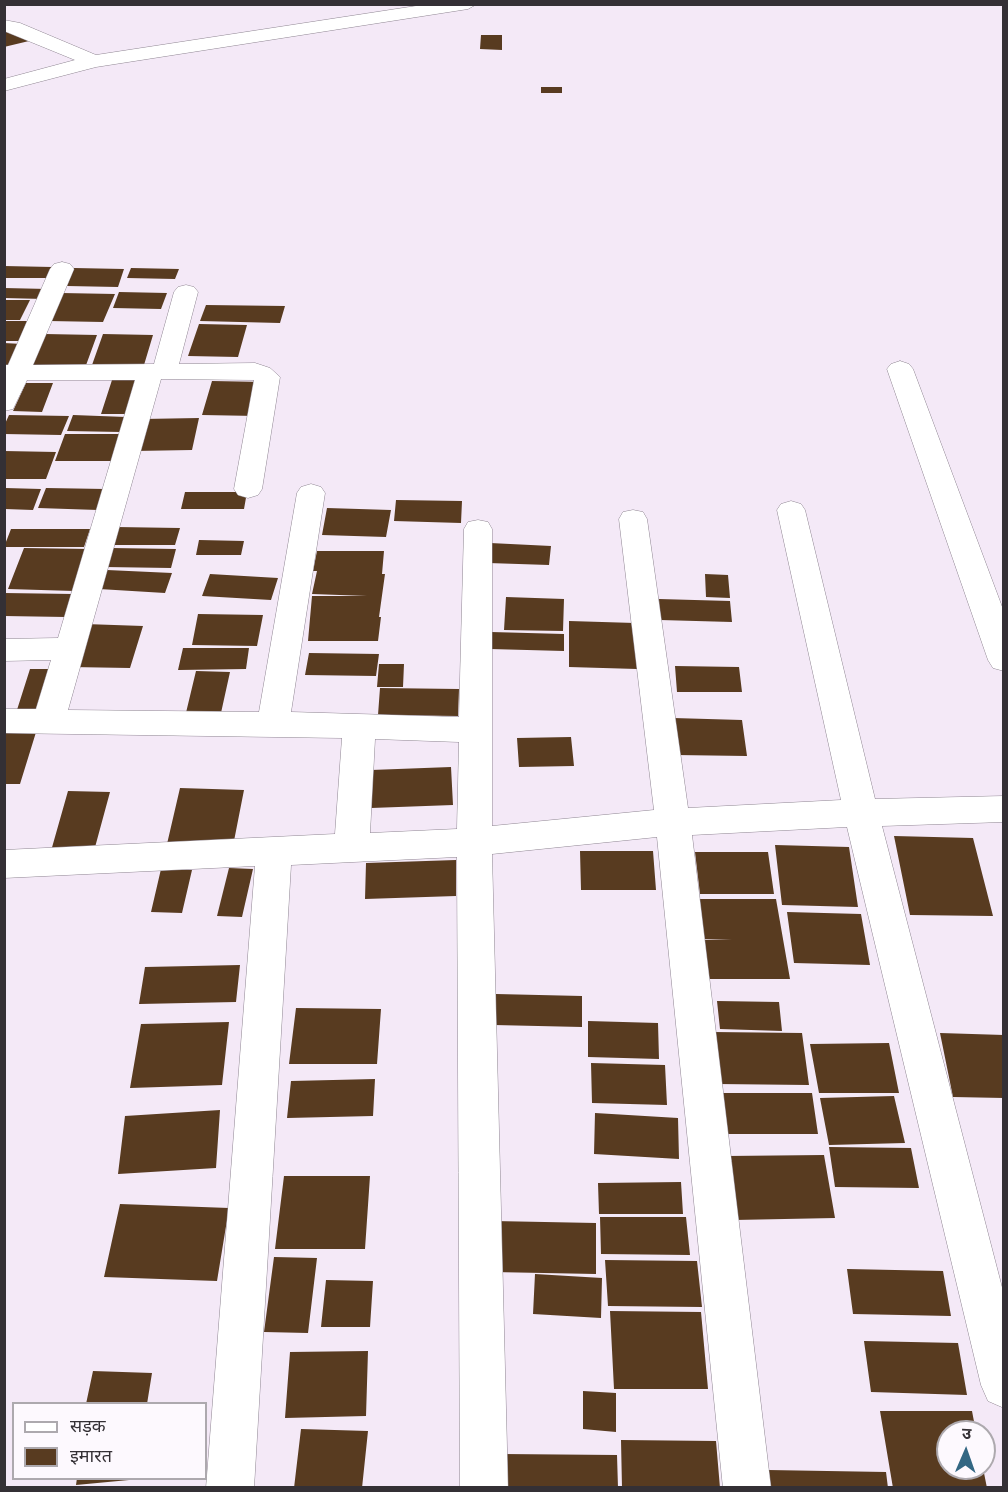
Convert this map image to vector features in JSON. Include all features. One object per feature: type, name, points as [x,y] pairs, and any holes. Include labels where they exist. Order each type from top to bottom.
[{"type":"street","points":[[4,85],[95,62],[468,4]]},
{"type":"street","points":[[4,25],[15,27],[95,62]]},
{"type":"street","points":[[4,403],[11,373],[62,269]]},
{"type":"street","points":[[49,721],[157,372],[186,292]]},
{"type":"street","points":[[900,369],[1004,660]]},
{"type":"street","points":[[11,373],[255,371],[267,377],[248,489]]},
{"type":"street","points":[[273,724],[311,493]]},
{"type":"street","points":[[791,510],[861,813],[1004,1385]]},
{"type":"street","points":[[633,519],[673,822],[747,1488]]},
{"type":"street","points":[[478,529],[474,842],[484,1488]]},
{"type":"street","points":[[4,650],[70,650]]},
{"type":"street","points":[[4,721],[273,724],[476,730]]},
{"type":"street","points":[[352,847],[360,728]]},
{"type":"street","points":[[4,864],[474,842],[673,822],[1004,809]]},
{"type":"street","points":[[230,1488],[274,851]]},
{"type":"building","points":[[9,31],[29,41],[4,47],[4,32]]},
{"type":"building","points":[[481,35],[502,35],[502,50],[480,49]]},
{"type":"building","points":[[541,87],[562,87],[562,93],[541,93]]},
{"type":"building","points":[[4,266],[52,267],[47,278],[4,278]]},
{"type":"building","points":[[74,268],[124,269],[118,287],[67,286]]},
{"type":"building","points":[[131,268],[179,269],[175,279],[127,278]]},
{"type":"building","points":[[4,288],[48,289],[44,299],[4,298]]},
{"type":"building","points":[[119,292],[167,293],[161,309],[113,308]]},
{"type":"building","points":[[61,293],[115,294],[103,322],[49,321]]},
{"type":"building","points":[[4,300],[30,300],[20,320],[4,320]]},
{"type":"building","points":[[206,305],[285,306],[280,323],[200,321]]},
{"type":"building","points":[[4,321],[27,321],[19,341],[4,341]]},
{"type":"building","points":[[199,324],[247,325],[238,357],[188,356]]},
{"type":"building","points":[[45,334],[97,335],[85,368],[31,367]]},
{"type":"building","points":[[103,334],[153,335],[144,365],[92,365]]},
{"type":"building","points":[[4,343],[22,344],[11,367],[4,367]]},
{"type":"building","points":[[112,380],[140,380],[130,414],[101,414]]},
{"type":"building","points":[[212,381],[265,382],[257,416],[202,415]]},
{"type":"building","points":[[26,383],[53,383],[42,412],[13,411]]},
{"type":"building","points":[[9,415],[69,416],[61,435],[4,434],[4,426]]},
{"type":"building","points":[[73,415],[126,417],[121,432],[67,431]]},
{"type":"building","points":[[199,418],[192,450],[134,451],[143,419]]},
{"type":"building","points":[[65,434],[124,434],[116,461],[55,461]]},
{"type":"building","points":[[4,451],[56,452],[46,479],[4,479]]},
{"type":"building","points":[[5,488],[41,489],[33,510],[5,509]]},
{"type":"building","points":[[46,488],[105,489],[98,510],[38,508]]},
{"type":"building","points":[[185,492],[247,492],[244,509],[181,509]]},
{"type":"building","points":[[396,500],[462,501],[461,523],[394,521]]},
{"type":"building","points":[[327,508],[391,510],[386,537],[322,535]]},
{"type":"building","points":[[116,527],[180,528],[175,545],[110,545]]},
{"type":"building","points":[[11,529],[90,529],[84,547],[4,547]]},
{"type":"building","points":[[199,540],[244,541],[241,555],[196,555]]},
{"type":"building","points":[[490,543],[551,546],[549,565],[488,563]]},
{"type":"building","points":[[24,548],[89,549],[74,591],[8,589]]},
{"type":"building","points":[[111,548],[176,549],[171,568],[105,567]]},
{"type":"building","points":[[317,551],[384,551],[382,574],[385,574],[378,641],[308,641],[312,596],[367,596],[312,594],[317,571],[313,571]]},
{"type":"building","points":[[107,570],[172,573],[165,593],[99,589]]},
{"type":"building","points":[[210,574],[278,578],[271,600],[202,596]]},
{"type":"building","points":[[705,574],[728,575],[730,598],[706,597]]},
{"type":"building","points":[[4,593],[73,594],[66,617],[4,616]]},
{"type":"building","points":[[506,597],[564,599],[563,631],[504,630]]},
{"type":"building","points":[[659,599],[730,601],[732,622],[660,620]]},
{"type":"building","points":[[198,614],[263,615],[257,646],[192,645]]},
{"type":"building","points":[[569,621],[635,623],[637,669],[569,667]]},
{"type":"building","points":[[85,624],[143,626],[130,668],[71,667]]},
{"type":"building","points":[[491,632],[564,634],[564,651],[490,649]]},
{"type":"building","points":[[183,648],[249,648],[246,669],[178,670]]},
{"type":"building","points":[[309,653],[379,654],[376,676],[305,675]]},
{"type":"building","points":[[379,664],[404,664],[403,687],[377,687]]},
{"type":"building","points":[[675,666],[739,667],[742,692],[677,692]]},
{"type":"building","points":[[30,669],[54,669],[40,713],[16,713]]},
{"type":"building","points":[[196,671],[230,672],[219,722],[184,721]]},
{"type":"building","points":[[380,688],[459,689],[458,716],[378,715]]},
{"type":"building","points":[[673,718],[742,720],[747,756],[676,755]]},
{"type":"building","points":[[4,729],[37,729],[20,784],[4,784]]},
{"type":"building","points":[[571,737],[574,766],[519,767],[517,738]]},
{"type":"building","points":[[451,767],[453,805],[371,808],[371,770]]},
{"type":"building","points":[[180,788],[244,790],[233,846],[167,844]]},
{"type":"building","points":[[68,791],[110,792],[94,851],[51,851]]},
{"type":"building","points":[[894,836],[973,838],[993,916],[910,915]]},
{"type":"building","points":[[775,845],[849,847],[858,907],[782,905]]},
{"type":"building","points":[[580,851],[653,851],[656,890],[581,890]]},
{"type":"building","points":[[695,852],[768,852],[774,894],[700,894]]},
{"type":"building","points":[[456,860],[456,896],[365,899],[366,863]]},
{"type":"building","points":[[229,868],[253,869],[242,917],[217,916]]},
{"type":"building","points":[[161,869],[192,870],[182,913],[151,912]]},
{"type":"building","points":[[692,899],[776,899],[790,979],[701,979],[698,940],[732,939],[697,939]]},
{"type":"building","points":[[787,912],[861,914],[870,965],[794,963]]},
{"type":"building","points":[[240,965],[236,1002],[139,1004],[145,967]]},
{"type":"building","points":[[496,994],[582,996],[582,1027],[494,1025]]},
{"type":"building","points":[[717,1001],[779,1002],[782,1031],[720,1029]]},
{"type":"building","points":[[296,1008],[381,1009],[377,1064],[289,1064]]},
{"type":"building","points":[[588,1021],[658,1023],[659,1059],[588,1057]]},
{"type":"building","points":[[229,1022],[222,1085],[130,1088],[141,1024]]},
{"type":"building","points":[[713,1032],[802,1033],[809,1085],[718,1084]]},
{"type":"building","points":[[940,1033],[1004,1035],[1004,1098],[953,1097]]},
{"type":"building","points":[[889,1043],[899,1093],[819,1093],[810,1044]]},
{"type":"building","points":[[591,1063],[665,1065],[667,1105],[592,1103]]},
{"type":"building","points":[[375,1079],[373,1116],[287,1118],[291,1081]]},
{"type":"building","points":[[719,1093],[812,1093],[818,1134],[723,1134]]},
{"type":"building","points":[[894,1096],[905,1143],[829,1145],[820,1098]]},
{"type":"building","points":[[220,1110],[216,1168],[118,1174],[125,1116]]},
{"type":"building","points":[[595,1113],[678,1118],[679,1159],[594,1154]]},
{"type":"building","points":[[829,1147],[911,1148],[919,1188],[835,1187]]},
{"type":"building","points":[[824,1155],[835,1218],[734,1220],[727,1156]]},
{"type":"building","points":[[284,1176],[370,1176],[365,1249],[275,1249]]},
{"type":"building","points":[[681,1182],[683,1214],[599,1214],[598,1183]]},
{"type":"building","points":[[120,1204],[229,1208],[217,1281],[104,1277]]},
{"type":"building","points":[[600,1217],[686,1217],[690,1255],[601,1254]]},
{"type":"building","points":[[493,1221],[596,1223],[596,1274],[492,1272]]},
{"type":"building","points":[[274,1257],[317,1258],[308,1333],[264,1332]]},
{"type":"building","points":[[605,1260],[697,1261],[702,1307],[608,1306]]},
{"type":"building","points":[[847,1269],[943,1271],[951,1316],[853,1314]]},
{"type":"building","points":[[535,1274],[602,1278],[601,1318],[533,1314]]},
{"type":"building","points":[[326,1280],[373,1281],[370,1327],[321,1327]]},
{"type":"building","points":[[610,1311],[701,1312],[708,1389],[614,1389]]},
{"type":"building","points":[[864,1341],[958,1343],[967,1395],[871,1392]]},
{"type":"building","points":[[368,1351],[366,1416],[285,1418],[290,1352]]},
{"type":"building","points":[[93,1371],[152,1373],[147,1402],[86,1402]]},
{"type":"building","points":[[583,1391],[616,1393],[616,1432],[583,1429]]},
{"type":"building","points":[[880,1411],[972,1411],[974,1420],[936,1420],[936,1480],[985,1480],[987,1488],[893,1488]]},
{"type":"building","points":[[301,1429],[368,1431],[362,1488],[294,1488]]},
{"type":"building","points":[[621,1440],[716,1441],[720,1488],[622,1488]]},
{"type":"building","points":[[502,1454],[617,1455],[618,1488],[501,1488]]},
{"type":"building","points":[[768,1470],[886,1472],[888,1488],[770,1488]]},
{"type":"building","points":[[77,1480],[129,1480],[76,1485]]}]
